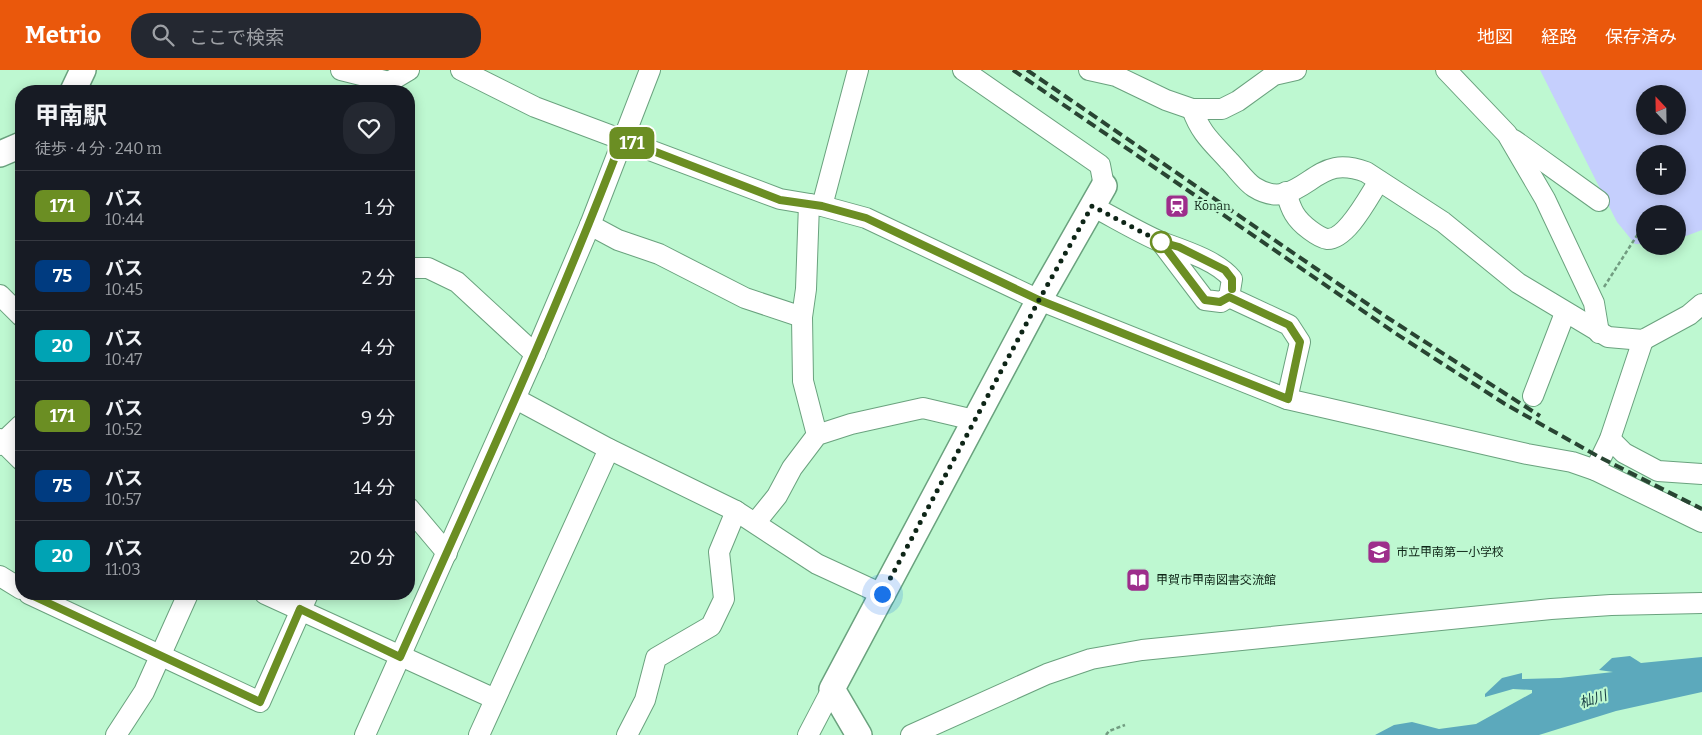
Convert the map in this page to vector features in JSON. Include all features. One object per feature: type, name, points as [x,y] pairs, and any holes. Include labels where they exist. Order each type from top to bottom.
[{"type":"main road","points":[[76,85],[83,70]]},
{"type":"main road","points":[[0,154],[15,148]]},
{"type":"main road","points":[[859,735],[832,689],[974,420],[1098,196]]},
{"type":"street","points":[[341,70],[389,82],[409,70]]},
{"type":"street","points":[[461,70],[535,107],[780,200],[816,205],[866,218],[1039,300],[1288,399],[1527,454],[1572,462],[1595,470],[1702,522]]},
{"type":"street","points":[[365,735],[536,354],[590,225],[650,70]]},
{"type":"street","points":[[818,435],[804,380],[802,317],[816,205],[858,70]]},
{"type":"street","points":[[963,70],[1100,165],[1098,196],[1161,242],[1205,300],[1220,302],[1229,297]]},
{"type":"street","points":[[1089,70],[1116,76],[1192,109],[1222,109],[1238,101],[1274,75],[1296,70]]},
{"type":"street","points":[[1446,70],[1507,134],[1599,201]]},
{"type":"street","points":[[1192,109],[1198,128],[1253,186],[1268,192],[1286,192],[1297,190],[1334,168],[1352,167],[1366,172],[1443,222],[1518,283],[1565,313],[1608,337],[1643,340],[1689,315],[1702,304]]},
{"type":"street","points":[[1507,134],[1545,199],[1594,302],[1599,333]]},
{"type":"street","points":[[1286,192],[1296,220],[1316,235],[1326,239],[1338,236],[1347,228],[1379,181]]},
{"type":"street","points":[[590,225],[618,240],[659,254],[745,298],[802,317]]},
{"type":"street","points":[[1161,242],[1179,247],[1225,270],[1232,279],[1229,297]]},
{"type":"street","points":[[1184,274],[1186,266],[1192,259],[1198,258]]},
{"type":"street","points":[[415,268],[428,268],[457,282],[536,354]]},
{"type":"street","points":[[0,295],[15,310]]},
{"type":"street","points":[[1229,297],[1289,325],[1300,342],[1288,399]]},
{"type":"street","points":[[1534,396],[1565,313]]},
{"type":"street","points":[[1595,470],[1610,440],[1643,340]]},
{"type":"street","points":[[516,399],[609,449],[736,511],[756,522],[816,564],[882,594]]},
{"type":"street","points":[[756,522],[777,496],[792,468],[818,435],[851,424],[923,408],[974,420]]},
{"type":"street","points":[[15,430],[1,442],[15,455]]},
{"type":"street","points":[[1610,440],[1624,453],[1658,471],[1702,474]]},
{"type":"street","points":[[479,735],[609,449]]},
{"type":"street","points":[[627,735],[645,700],[656,658],[711,626],[724,599],[719,552],[736,511]]},
{"type":"street","points":[[415,515],[447,553]]},
{"type":"street","points":[[0,576],[15,585]]},
{"type":"street","points":[[42,600],[260,702],[304,602],[400,657],[495,699]]},
{"type":"street","points":[[116,735],[144,692],[185,600]]},
{"type":"street","points":[[911,735],[1047,674],[1091,659],[1142,650],[1551,609],[1611,605],[1702,603]]},
{"type":"street","points":[[808,735],[832,689]]},
{"type":"path","points":[[1594,302],[1636,237]]},
{"type":"path","points":[[1106,735],[1109,731],[1125,725]]},
{"type":"shaded area","points":[[1540,70],[1702,70],[1702,230],[1686,236],[1686,205],[1636,205],[1635,244],[1617,222]]},
{"type":"water","name":"杣川","points":[[1630,656],[1641,663],[1702,657],[1702,692],[1616,711],[1539,735],[1375,735],[1394,725],[1412,722],[1439,729],[1476,724],[1532,693],[1532,690],[1513,689],[1485,697],[1485,694],[1502,678],[1522,673],[1522,679],[1560,678],[1613,672],[1599,670],[1612,658]]},
{"type":"railway","points":[[1013,70],[1395,333],[1505,404],[1601,458],[1702,509]]},
{"type":"railway","points":[[1027,70],[1388,318],[1540,416]]},
{"type":"bus line","name":"171","points":[[40,600],[260,702],[300,609],[400,657],[536,354],[590,225],[622,139],[780,200],[822,206],[866,218],[1039,300],[1288,399],[1300,342],[1289,325],[1229,297],[1220,302],[1205,300],[1161,242],[1179,247],[1225,270],[1232,279],[1232,289]]},
{"type":"place","name":"Kōnan","points":[[1177,206]]},
{"type":"place","name":"市立甲南第一小学校","points":[[1379,552]]},
{"type":"place","name":"甲賀市甲南図書交流館","points":[[1138,580]]},
{"type":"route","points":[[882,594],[1039,300],[1092,206],[1161,242]]}]
